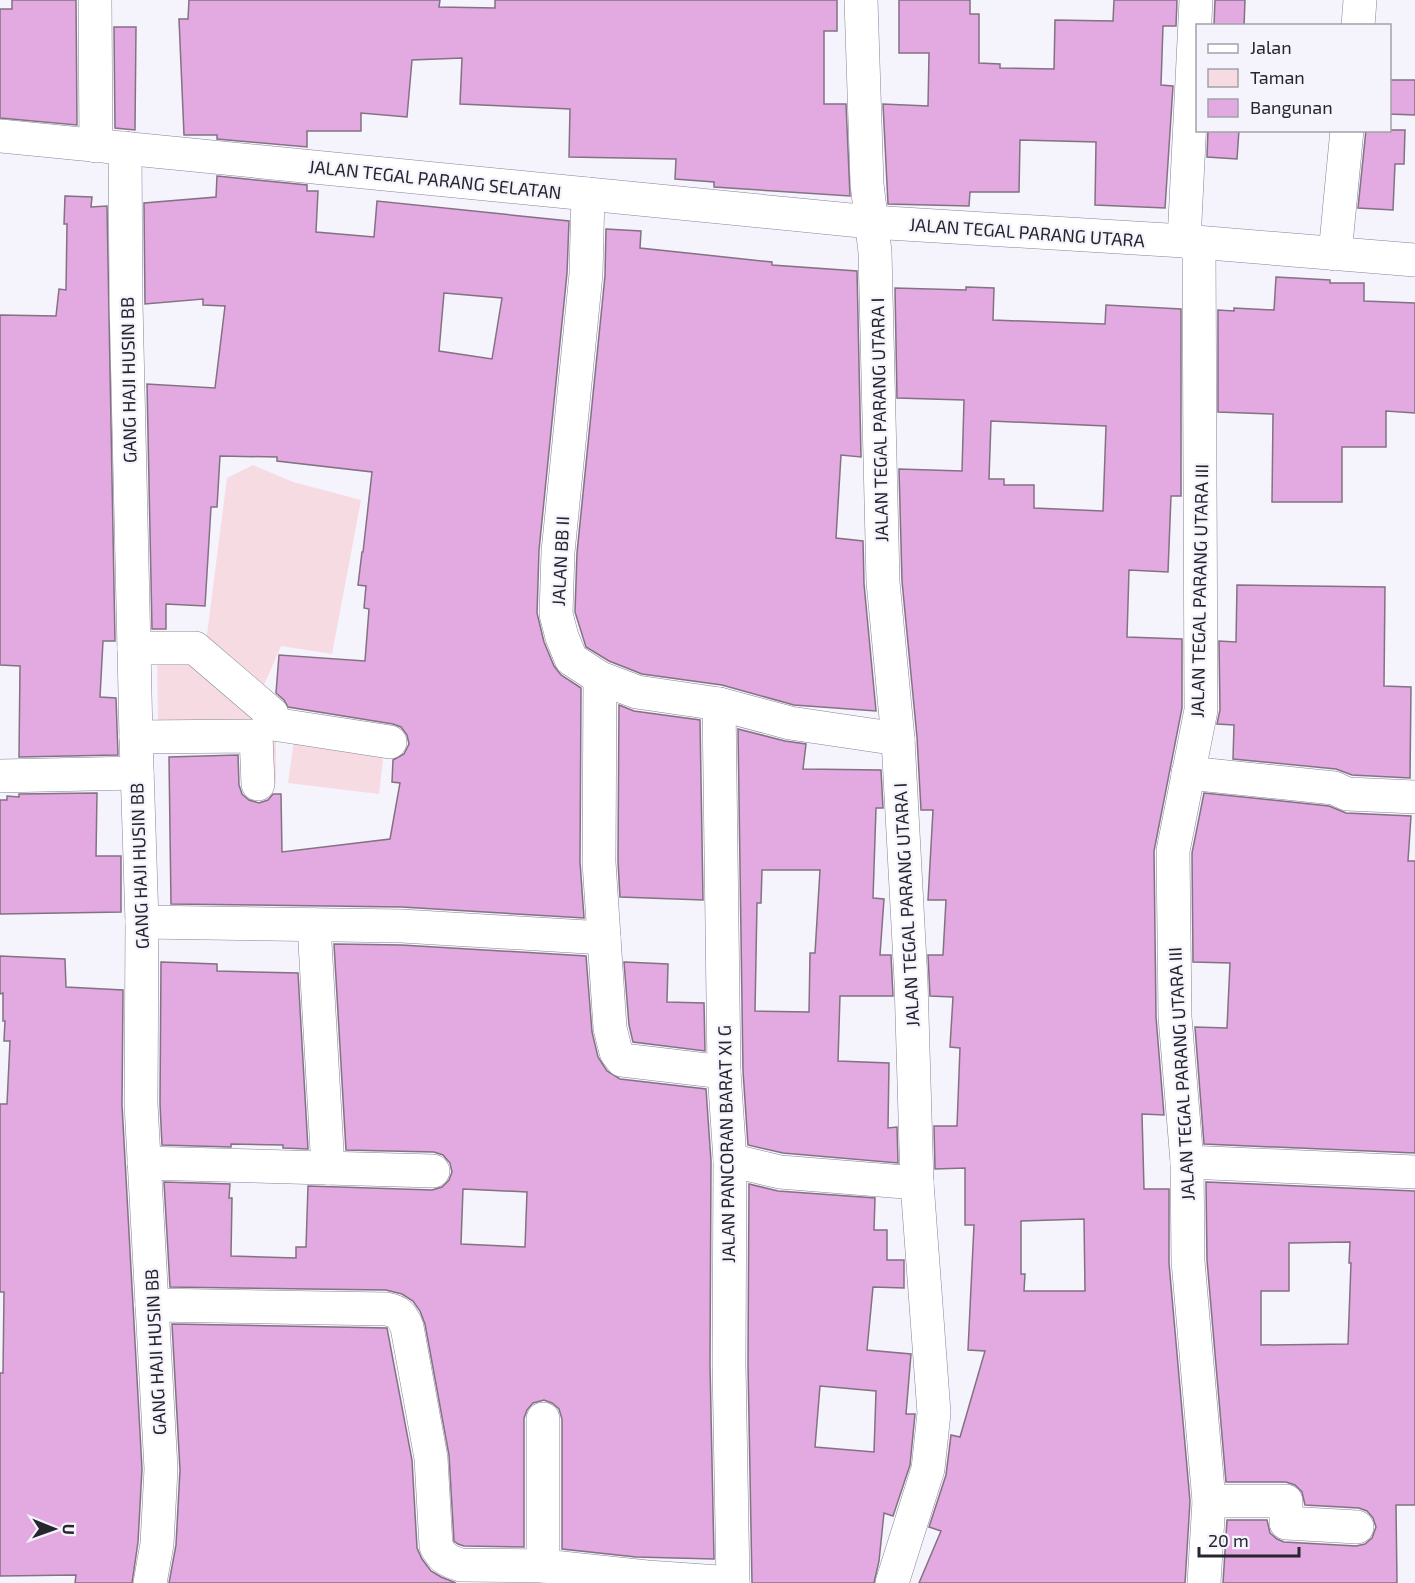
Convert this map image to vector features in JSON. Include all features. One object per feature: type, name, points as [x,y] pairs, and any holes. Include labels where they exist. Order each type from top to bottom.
[{"type":"street","name":"GANG HAJI HUSIN BB","points":[[94,0],[126,302],[142,922],[141,1104],[161,1469],[157,1544],[150,1583]]},
{"type":"street","name":"JALAN TEGAL PARANG UTARA I","points":[[861,0],[867,184],[875,252],[883,582],[898,739],[911,981],[917,1183],[934,1402],[934,1430],[928,1469],[892,1583]]},
{"type":"street","points":[[1192,242],[1196,0]]},
{"type":"street","points":[[1358,24],[1360,0]]},
{"type":"street","points":[[1335,254],[1347,132]]},
{"type":"street","name":"JALAN TEGAL PARANG SELATAN","points":[[0,136],[871,222]]},
{"type":"street","name":"JALAN BB II","points":[[588,194],[586,274],[558,552],[556,614],[571,659],[600,678],[637,692],[719,704],[790,723],[898,739]]},
{"type":"street","name":"JALAN TEGAL PARANG UTARA","points":[[871,222],[1192,242],[1415,260]]},
{"type":"street","name":"JALAN TEGAL PARANG UTARA III","points":[[1192,242],[1201,710],[1173,851],[1175,1017],[1187,1162],[1188,1261],[1209,1500],[1204,1583]]},
{"type":"street","points":[[134,648],[195,648],[272,714],[273,724],[390,742]]},
{"type":"street","points":[[600,678],[599,862],[610,1028],[616,1052],[622,1060],[724,1072]]},
{"type":"street","name":"JALAN PANCORAN BARAT XI G","points":[[719,704],[724,1072],[730,1160],[729,1364],[733,1583]]},
{"type":"street","points":[[136,736],[256,736],[258,784]]},
{"type":"street","points":[[0,776],[137,773]]},
{"type":"street","points":[[1188,773],[1334,788],[1347,794],[1415,797]]},
{"type":"street","points":[[142,922],[402,926],[604,938]]},
{"type":"street","points":[[314,925],[328,1168]]},
{"type":"street","points":[[730,1160],[780,1172],[917,1183]]},
{"type":"street","points":[[1187,1162],[1415,1172]]},
{"type":"street","points":[[144,1164],[433,1171]]},
{"type":"street","points":[[152,1305],[386,1309],[396,1311],[402,1316],[407,1327],[431,1458],[436,1546],[442,1557],[461,1564],[543,1566],[733,1583]]},
{"type":"street","points":[[543,1419],[543,1566]]},
{"type":"street","points":[[1209,1500],[1286,1501],[1286,1522],[1357,1527]]},
{"type":"green space","points":[[253,465],[293,482],[361,500],[332,654],[281,646],[261,692],[206,642],[227,478]]},
{"type":"green space","points":[[157,654],[196,654],[276,729],[276,784],[260,785],[259,728],[158,726]]},
{"type":"green space","points":[[294,740],[384,751],[379,794],[288,783]]},
{"type":"building","points":[[12,0],[76,0],[77,125],[0,118],[0,9],[12,9]]},
{"type":"building","points":[[189,0],[440,0],[439,7],[495,8],[495,0],[837,0],[837,31],[824,31],[824,104],[846,104],[850,196],[714,187],[714,182],[675,179],[676,159],[569,157],[570,109],[460,104],[462,58],[412,60],[407,117],[361,113],[361,131],[307,131],[307,147],[217,139],[217,135],[184,135],[179,19],[188,19]]},
{"type":"building","points":[[899,0],[970,0],[970,14],[979,14],[979,63],[1000,64],[1000,68],[1054,69],[1055,20],[1113,21],[1114,0],[1177,0],[1176,26],[1163,26],[1161,85],[1173,86],[1165,208],[1095,205],[1096,142],[1020,140],[1019,192],[970,192],[969,206],[888,204],[883,104],[928,106],[929,53],[899,53]]},
{"type":"building","points":[[1215,0],[1245,0],[1244,24],[1214,24]]},
{"type":"building","points":[[114,27],[136,27],[135,130],[115,128]]},
{"type":"building","points":[[1391,80],[1415,80],[1415,115],[1391,114]]},
{"type":"building","points":[[1405,130],[1404,164],[1395,164],[1393,210],[1358,208],[1366,132]]},
{"type":"building","points":[[1208,132],[1239,132],[1237,159],[1207,157]]},
{"type":"building","points":[[217,176],[307,185],[307,191],[318,191],[316,232],[374,237],[377,201],[569,221],[567,273],[539,550],[537,613],[544,642],[554,666],[561,675],[581,688],[580,862],[584,918],[402,907],[171,904],[169,757],[238,755],[239,785],[242,794],[249,800],[259,803],[268,800],[273,794],[281,794],[282,852],[390,839],[400,783],[392,782],[393,760],[404,754],[409,744],[407,735],[401,727],[288,707],[276,693],[279,655],[365,661],[369,609],[364,608],[366,586],[358,585],[372,472],[277,461],[277,457],[220,456],[217,507],[211,507],[205,606],[166,604],[166,629],[152,629],[147,384],[215,388],[225,306],[203,305],[203,299],[145,304],[144,203],[216,197]],"holes":[[[444,293],[502,298],[492,359],[439,351]]]},
{"type":"building","points":[[65,196],[92,197],[91,207],[107,206],[115,641],[103,641],[100,697],[116,698],[118,755],[19,757],[20,666],[0,665],[0,315],[56,316],[59,289],[66,290]]},
{"type":"building","points":[[606,229],[641,231],[640,248],[772,262],[772,265],[857,271],[861,457],[841,455],[836,538],[863,541],[864,584],[876,711],[794,705],[722,685],[642,674],[609,661],[586,647],[575,612],[577,553],[605,276]]},
{"type":"building","points":[[1276,277],[1330,280],[1330,283],[1364,283],[1364,301],[1415,303],[1415,413],[1386,411],[1386,447],[1342,447],[1342,502],[1272,502],[1273,414],[1218,412],[1218,310],[1234,311],[1234,308],[1274,310]]},
{"type":"building","points":[[966,287],[994,288],[993,320],[1105,324],[1106,305],[1181,309],[1181,496],[1171,496],[1168,572],[1129,570],[1127,637],[1182,639],[1182,708],[1154,851],[1156,1017],[1164,1115],[1142,1114],[1144,1189],[1169,1189],[1169,1263],[1190,1501],[1185,1583],[919,1583],[941,1531],[929,1527],[946,1475],[951,1435],[960,1437],[985,1351],[968,1350],[974,1225],[965,1225],[965,1168],[935,1169],[934,1126],[957,1126],[960,1048],[950,1047],[953,997],[930,996],[928,955],[943,955],[946,900],[928,900],[933,810],[921,810],[917,737],[902,581],[899,469],[962,471],[964,400],[897,398],[895,288],[966,290]],"holes":[[[991,421],[1106,426],[1103,511],[1034,508],[1034,485],[1004,485],[1004,479],[989,479]],[[1084,1219],[1085,1291],[1024,1291],[1025,1274],[1021,1274],[1021,1221]]]},
{"type":"building","points":[[1237,585],[1385,587],[1384,686],[1411,687],[1410,778],[1352,775],[1336,769],[1233,759],[1234,725],[1217,724],[1220,710],[1219,641],[1236,642]]},
{"type":"building","points":[[619,705],[634,711],[700,720],[703,900],[620,897],[618,861]]},
{"type":"building","points":[[738,729],[806,744],[803,769],[881,770],[883,808],[876,808],[873,898],[884,899],[880,955],[891,955],[893,996],[840,996],[838,1061],[889,1063],[888,1128],[897,1127],[898,1163],[783,1153],[748,1145],[743,1071]],"holes":[[[762,870],[820,870],[815,953],[810,953],[809,1012],[755,1011],[757,903],[761,903]]]},
{"type":"building","points":[[97,793],[96,856],[121,856],[121,912],[0,914],[0,800],[7,800],[7,796],[19,797],[19,794]]},
{"type":"building","points":[[1204,793],[1329,806],[1346,813],[1411,816],[1408,861],[1415,861],[1415,1153],[1204,1144],[1195,1027],[1227,1028],[1230,963],[1193,962],[1192,853]]},
{"type":"building","points":[[334,944],[401,945],[586,956],[592,1032],[598,1057],[607,1071],[620,1079],[706,1089],[711,1161],[710,1364],[714,1559],[636,1557],[562,1549],[562,1419],[559,1409],[544,1400],[533,1403],[524,1418],[524,1547],[458,1544],[454,1541],[449,1455],[425,1324],[413,1301],[402,1294],[386,1290],[170,1287],[164,1182],[230,1184],[229,1198],[232,1198],[231,1256],[296,1258],[296,1247],[306,1247],[308,1186],[432,1190],[442,1187],[449,1180],[452,1172],[450,1163],[443,1155],[434,1152],[346,1150]],"holes":[[[463,1189],[527,1192],[525,1247],[461,1244]]]},
{"type":"building","points":[[0,956],[65,959],[66,987],[123,990],[122,1105],[142,1469],[138,1542],[132,1583],[75,1583],[76,1575],[0,1576],[0,1373],[3,1373],[4,1292],[0,1292],[0,1104],[7,1104],[10,1041],[4,1041],[5,1021],[3,1021],[3,993],[0,994]]},
{"type":"building","points":[[161,962],[217,964],[217,971],[298,973],[308,1149],[283,1148],[283,1145],[231,1144],[231,1147],[162,1145]]},
{"type":"building","points":[[624,962],[668,964],[667,1002],[704,1003],[705,1051],[633,1042],[629,1025]]},
{"type":"building","points":[[1206,1182],[1415,1191],[1415,1505],[1396,1505],[1397,1583],[1223,1583],[1227,1520],[1267,1520],[1270,1533],[1284,1542],[1356,1546],[1365,1544],[1372,1538],[1376,1527],[1367,1511],[1359,1508],[1305,1505],[1302,1492],[1295,1485],[1286,1482],[1226,1482],[1207,1260]],"holes":[[[1350,1242],[1349,1263],[1351,1263],[1348,1344],[1261,1345],[1261,1291],[1289,1291],[1289,1243]]]},
{"type":"building","points":[[749,1184],[778,1191],[875,1198],[874,1230],[887,1230],[887,1260],[904,1260],[904,1288],[873,1287],[867,1350],[911,1354],[906,1414],[915,1414],[910,1465],[893,1516],[884,1513],[879,1561],[874,1583],[752,1583],[748,1364]],"holes":[[[820,1386],[876,1391],[874,1452],[815,1447]]]},
{"type":"building","points":[[172,1324],[387,1328],[412,1460],[417,1548],[431,1571],[456,1583],[169,1583],[176,1545],[180,1470]]}]
